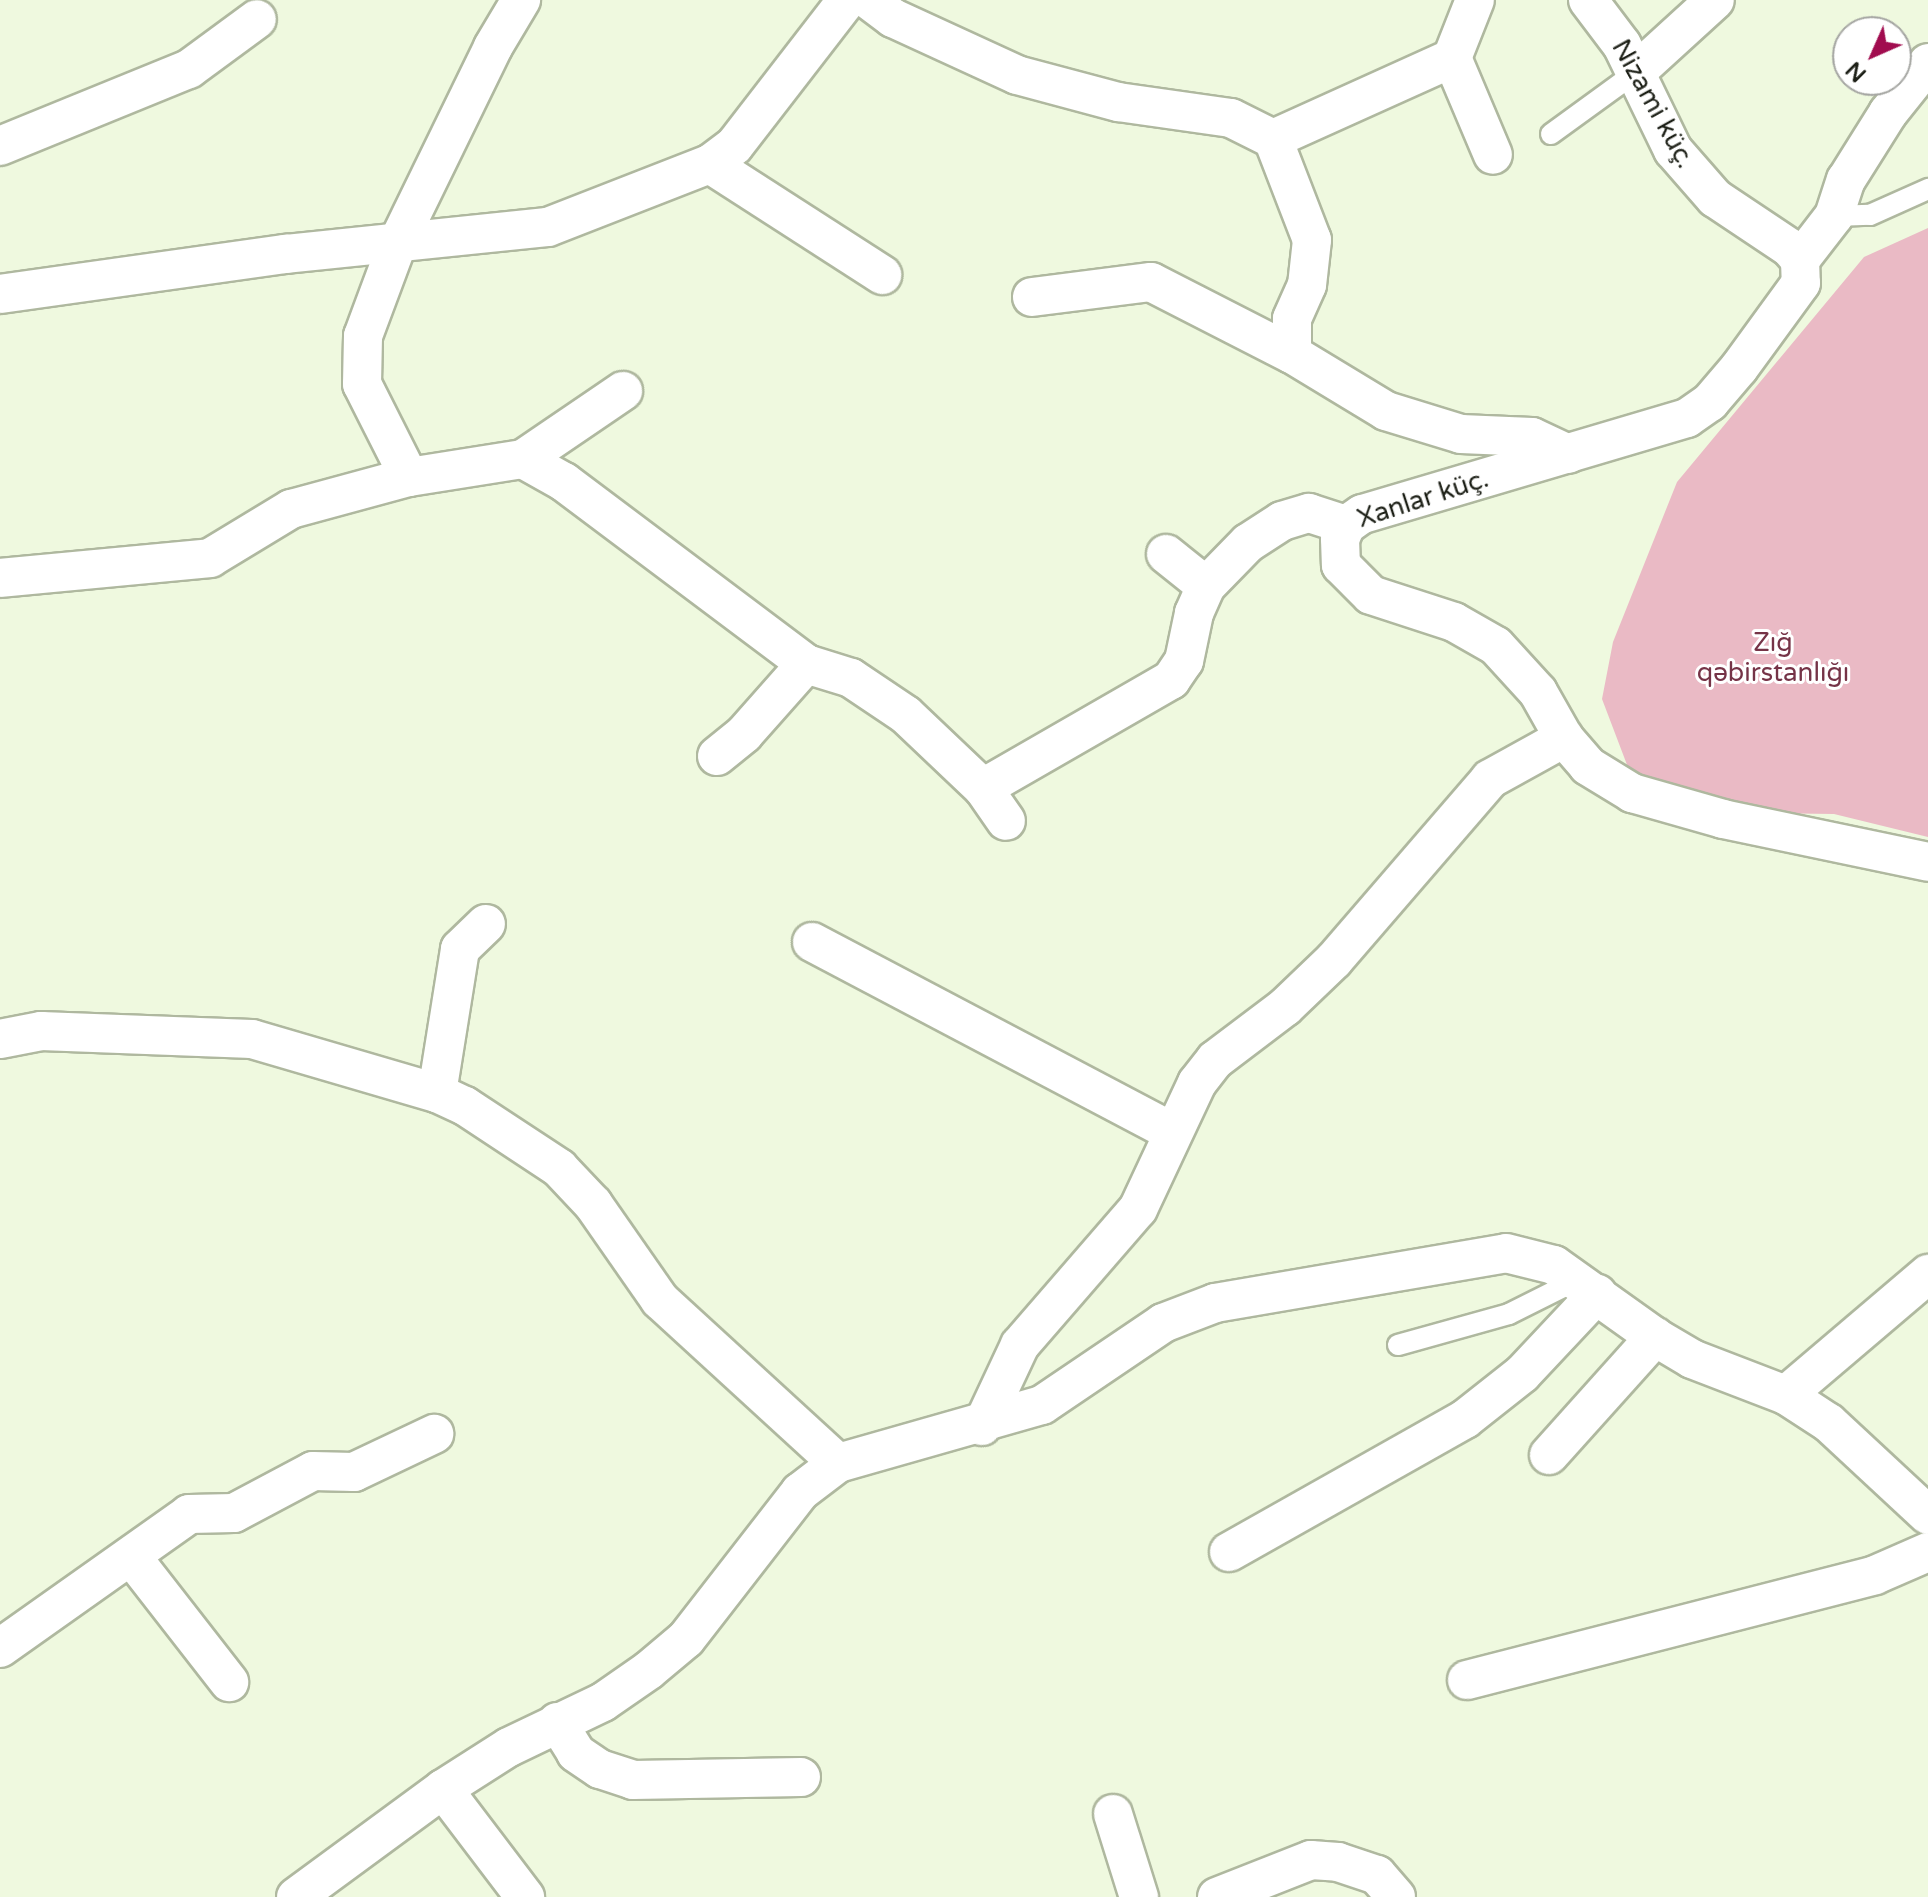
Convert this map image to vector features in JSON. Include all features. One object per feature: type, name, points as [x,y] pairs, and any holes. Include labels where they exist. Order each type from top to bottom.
[{"type":"street","points":[[409,477],[362,384],[363,336],[398,242],[493,47],[521,0]]},
{"type":"street","points":[[0,294],[398,242],[548,227],[710,164],[734,146],[847,0]]},
{"type":"street","points":[[869,0],[893,18],[1017,75],[1118,102],[1231,118],[1273,139],[1312,240],[1307,285],[1292,319],[1292,354]]},
{"type":"street","points":[[1273,139],[1452,58],[1475,0]]},
{"type":"street","name":"Nizami küç.","points":[[1588,0],[1622,45],[1659,124],[1695,178],[1800,260]]},
{"type":"street","points":[[1635,73],[1715,0]]},
{"type":"street","points":[[0,146],[189,69],[257,19]]},
{"type":"street","points":[[1452,58],[1493,155]]},
{"type":"street","name":"Xanlar küç.","points":[[1928,63],[1846,180],[1834,216],[1800,260],[1801,283],[1710,402],[1669,426],[1378,509],[1346,525],[1337,552],[1351,580],[1371,595],[1454,622],[1496,646],[1538,692],[1564,738],[1588,766],[1632,793],[1723,819],[1928,862]]},
{"type":"street","points":[[710,164],[882,275]]},
{"type":"street","points":[[1032,297],[1151,282],[1292,354],[1386,411],[1461,434],[1532,437],[1568,454]]},
{"type":"street","points":[[0,578],[210,558],[291,509],[409,477],[523,459],[623,391]]},
{"type":"street","points":[[523,459],[564,482],[806,664],[851,678],[906,715],[983,788],[1006,821]]},
{"type":"street","points":[[983,788],[1171,680],[1184,661],[1194,613],[1206,586],[1248,543],[1282,521],[1309,513],[1346,525]]},
{"type":"street","points":[[1166,554],[1206,586]]},
{"type":"street","points":[[717,756],[744,734],[806,664]]},
{"type":"street","points":[[982,1426],[1020,1345],[1138,1209],[1197,1083],[1215,1060],[1285,1007],[1334,960],[1490,779],[1564,738]]},
{"type":"street","points":[[437,1093],[460,949],[486,924]]},
{"type":"street","points":[[812,942],[1173,1132]]},
{"type":"street","points":[[0,1039],[41,1031],[252,1039],[437,1093],[559,1168],[593,1204],[660,1300],[838,1463]]},
{"type":"street","points":[[296,1897],[443,1789],[557,1722],[603,1702],[686,1639],[800,1492],[838,1463],[982,1426],[1042,1405],[1163,1323],[1215,1303],[1506,1253],[1554,1265],[1655,1337],[1692,1359],[1786,1395],[1829,1423],[1928,1515]]},
{"type":"street","points":[[1786,1395],[1928,1274]]},
{"type":"street","points":[[1229,1552],[1465,1419],[1522,1374],[1587,1287]]},
{"type":"street","points":[[1549,1455],[1655,1337]]},
{"type":"street","points":[[0,1648],[189,1514],[234,1513],[313,1471],[354,1472],[434,1434]]},
{"type":"street","points":[[1467,1680],[1875,1575],[1928,1552]]},
{"type":"street","points":[[131,1556],[229,1682]]},
{"type":"street","points":[[557,1722],[576,1753],[600,1769],[633,1780],[801,1777]]},
{"type":"street","points":[[443,1789],[525,1897]]},
{"type":"street","points":[[1113,1814],[1139,1897]]},
{"type":"street","points":[[1217,1897],[1255,1889],[1311,1860],[1338,1862],[1377,1875],[1396,1897]]},
{"type":"lane","points":[[1551,134],[1635,73]]},
{"type":"lane","points":[[1834,216],[1870,215],[1928,189]]},
{"type":"lane","points":[[1398,1345],[1509,1314],[1587,1287]]},
{"type":"green space","name":"Zığ qəbirstanlığı","points":[[1928,228],[1928,837],[1834,814],[1757,813],[1686,795],[1629,770],[1602,699],[1613,642],[1677,482],[1864,257]]}]
